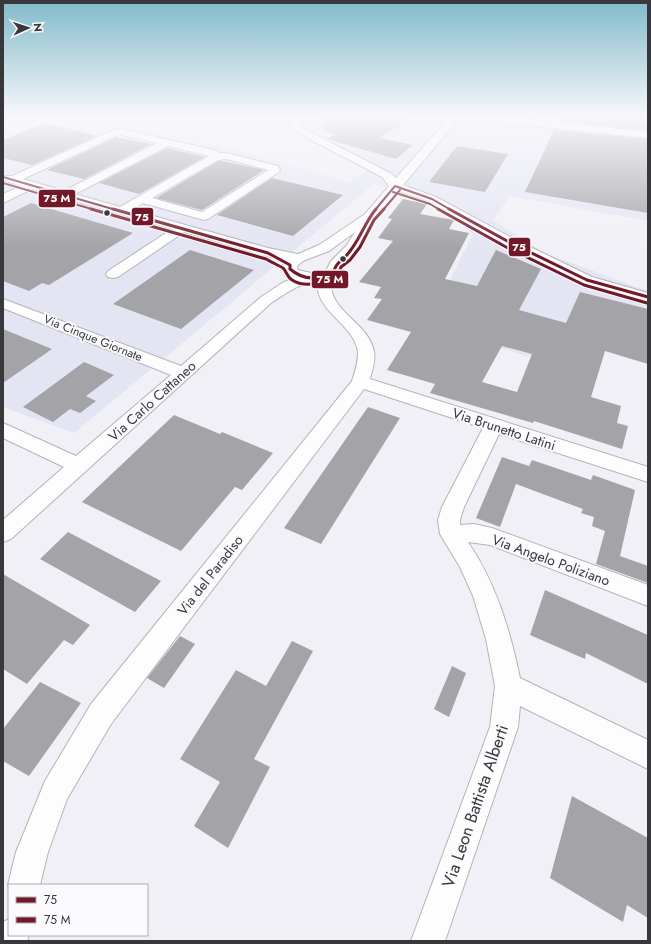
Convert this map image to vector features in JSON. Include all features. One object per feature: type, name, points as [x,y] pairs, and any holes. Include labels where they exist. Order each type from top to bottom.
[{"type":"street","points":[[8,178],[48,161]]},
{"type":"street","points":[[64,195],[130,161]]},
{"type":"street","points":[[121,211],[206,161]]},
{"type":"street","points":[[141,199],[204,216],[276,170],[274,168],[246,161]]},
{"type":"street","points":[[358,161],[392,180],[394,186]]},
{"type":"street","points":[[369,217],[324,248],[299,259],[292,272],[322,273],[346,256],[355,244],[369,217],[416,161]]},
{"type":"street","points":[[8,178],[268,253],[299,259],[324,256],[330,258],[322,273]]},
{"type":"street","points":[[3,199],[31,185]]},
{"type":"street","points":[[394,186],[432,198],[508,242],[580,277],[609,287],[648,296]]},
{"type":"street","points":[[113,274],[182,228]]},
{"type":"street","name":"Via Carlo Cattaneo","points":[[3,533],[266,300],[287,286],[322,273]]},
{"type":"street","name":"Via del Paradiso","points":[[24,884],[32,852],[55,790],[101,714],[360,382],[366,369],[366,349],[362,339],[325,294],[322,273]]},
{"type":"street","name":"Via Cinque Giornate","points":[[3,303],[182,373]]},
{"type":"street","name":"Via Brunetto Latini","points":[[360,382],[493,426],[648,474]]},
{"type":"street","points":[[451,534],[449,520],[453,507],[493,426]]},
{"type":"street","points":[[3,430],[79,466]]},
{"type":"street","name":"Via Angelo Poliziano","points":[[451,534],[474,533],[492,537],[648,596]]},
{"type":"street","name":"Via Leon Battista Alberti","points":[[428,941],[504,727],[508,686],[499,639],[485,596],[469,562],[451,534]]},
{"type":"street","points":[[508,686],[648,755]]},
{"type":"path","points":[[45,319],[113,274]]},
{"type":"shaded area","points":[[3,161],[274,161],[348,182],[366,170],[350,161],[648,161],[648,221],[510,196],[493,220],[543,252],[633,286],[648,290],[648,347],[569,328],[552,363],[426,327],[473,234],[433,203],[374,184],[74,433],[3,407]]},
{"type":"building","points":[[16,161],[41,161],[32,165]]},
{"type":"building","points":[[66,161],[118,161],[84,179],[47,170]]},
{"type":"building","points":[[142,161],[198,161],[139,194],[99,183]]},
{"type":"building","points":[[218,161],[264,170],[202,210],[156,198]]},
{"type":"building","points":[[445,161],[504,161],[485,192],[429,182]]},
{"type":"building","points":[[539,161],[648,161],[648,213],[525,192]]},
{"type":"building","points":[[272,178],[343,195],[293,236],[217,215]]},
{"type":"building","points":[[403,199],[427,204],[420,214],[454,220],[449,229],[469,233],[445,279],[477,286],[496,250],[541,269],[519,310],[566,323],[580,292],[648,309],[648,364],[605,351],[591,397],[621,406],[617,423],[628,426],[622,449],[534,421],[533,423],[430,393],[435,384],[387,370],[411,332],[367,320],[382,299],[374,298],[381,287],[359,282],[393,241],[378,238],[392,219],[388,218]],"holes":[[[502,346],[532,354],[517,392],[482,382]]]},
{"type":"building","points":[[31,203],[133,233],[49,285],[42,283],[29,291],[3,281],[3,217]]},
{"type":"building","points":[[190,250],[254,270],[181,329],[113,304]]},
{"type":"building","points":[[3,329],[52,349],[3,383]]},
{"type":"building","points":[[84,362],[114,375],[86,396],[96,401],[80,413],[70,409],[53,422],[23,407]]},
{"type":"building","points":[[368,407],[400,418],[321,544],[284,528]]},
{"type":"building","points":[[174,415],[220,434],[222,432],[273,453],[242,490],[235,487],[181,551],[82,502]]},
{"type":"building","points":[[502,457],[529,466],[532,460],[591,480],[593,475],[635,490],[620,556],[648,566],[648,583],[596,564],[605,531],[592,526],[594,517],[581,513],[583,509],[516,484],[500,527],[476,518]]},
{"type":"building","points":[[68,532],[161,581],[135,612],[40,559]]},
{"type":"building","points":[[3,574],[90,625],[73,645],[64,640],[27,684],[3,669]]},
{"type":"building","points":[[545,590],[648,635],[648,684],[586,653],[585,659],[530,635]]},
{"type":"building","points":[[180,636],[195,644],[164,688],[147,678]]},
{"type":"building","points":[[292,641],[313,651],[254,759],[270,767],[228,848],[194,826],[220,782],[180,759],[236,670],[266,686]]},
{"type":"building","points":[[452,666],[466,673],[449,717],[434,709]]},
{"type":"building","points":[[40,682],[81,703],[29,776],[3,761],[3,729]]},
{"type":"building","points":[[572,796],[648,838],[648,918],[627,905],[623,922],[550,878]]},
{"type":"transit line","name":"75","points":[[3,177],[268,253],[290,265],[290,269],[306,278],[317,278],[334,271],[336,264],[346,256],[355,244],[369,217],[395,186]]},
{"type":"transit line","points":[[3,183],[266,259],[284,269],[287,276],[293,281],[308,284],[332,279],[338,275],[341,267],[350,260],[360,247],[374,220],[400,190]]},
{"type":"transit line","name":"75","points":[[395,186],[432,199],[509,242],[587,280],[648,297]]},
{"type":"transit line","points":[[393,192],[430,204],[506,247],[584,285],[647,303]]}]
